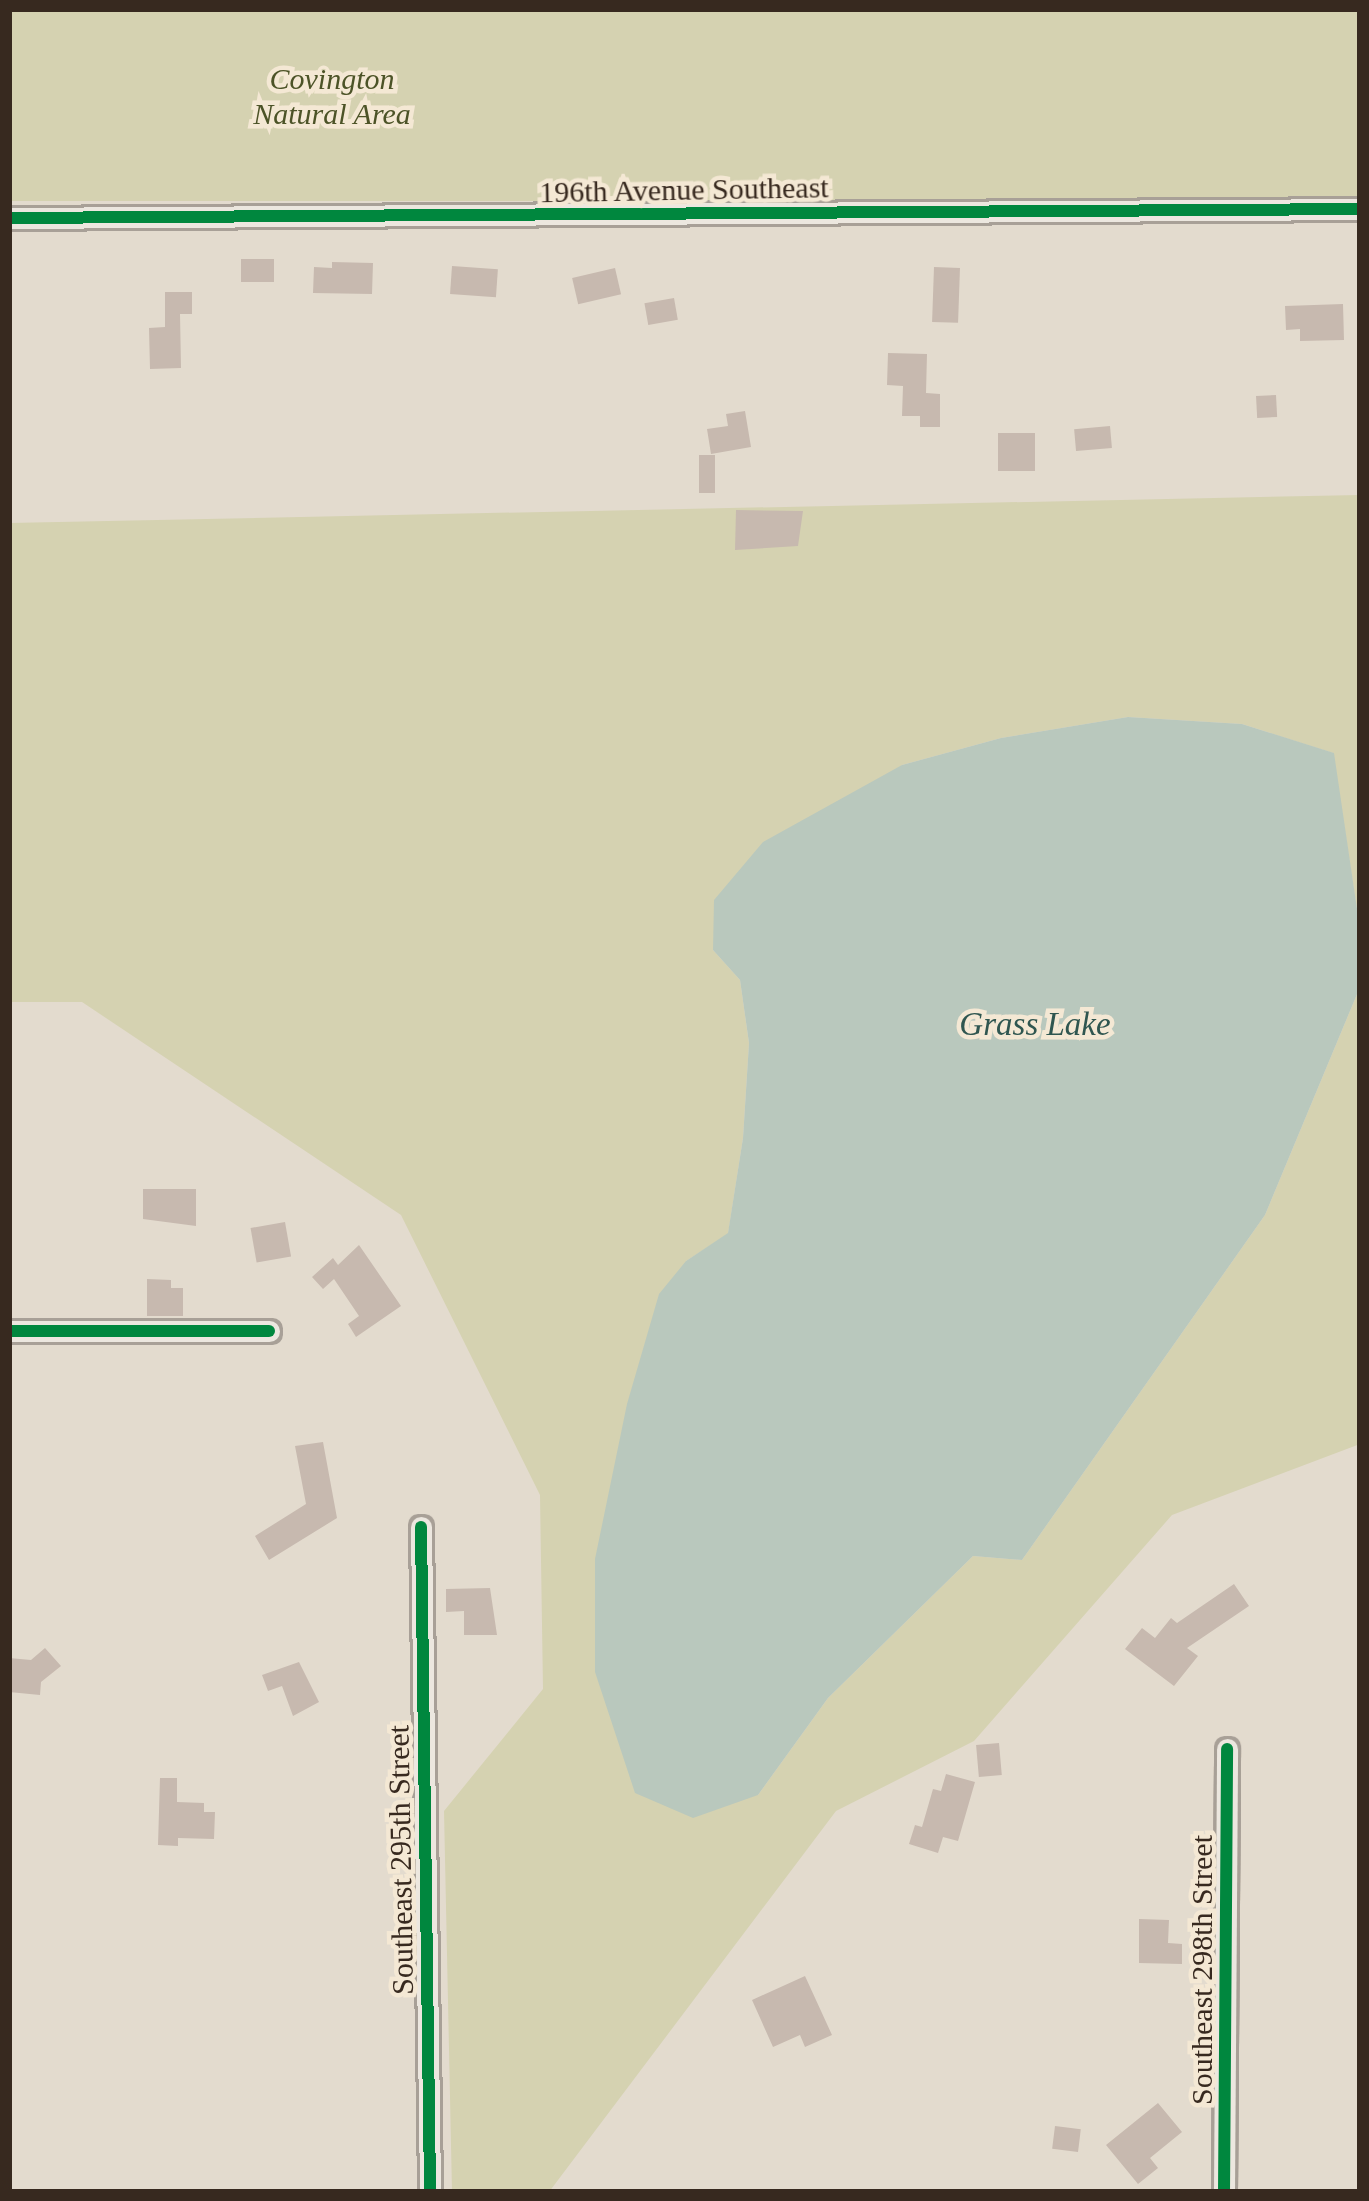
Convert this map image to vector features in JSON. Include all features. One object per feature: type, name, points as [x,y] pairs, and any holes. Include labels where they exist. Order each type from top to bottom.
[{"type":"street","name":"196th Avenue Southeast","points":[[9,218],[1360,209]]},
{"type":"street","points":[[9,1331],[269,1331]]},
{"type":"street","name":"Southeast 295th Street","points":[[421,1527],[430,2192]]},
{"type":"street","name":"Southeast 298th Street","points":[[1224,2192],[1227,1749]]},
{"type":"green space","name":"Covington Natural Area","points":[[9,9],[1360,9],[1360,201],[9,201]]},
{"type":"green space","points":[[1360,495],[1360,929],[1333,753],[1242,724],[1128,717],[1001,738],[902,765],[713,950],[740,980],[749,1043],[743,1138],[728,1234],[686,1261],[758,1795],[828,1698],[973,1556],[1022,1560],[1265,1215],[1360,987],[1360,1444],[1172,1515],[974,1741],[836,1811],[549,2192],[452,2192],[444,1811],[543,1689],[540,1495],[401,1215],[82,1002],[9,1002],[9,523]]},
{"type":"water","name":"Grass Lake","points":[[1128,717],[1242,724],[1334,753],[1360,929],[1360,987],[1265,1215],[1022,1560],[973,1556],[828,1698],[758,1795],[693,1818],[635,1793],[595,1672],[595,1559],[627,1404],[659,1294],[686,1261],[728,1233],[743,1138],[749,1043],[740,980],[713,950],[714,900],[763,842],[902,765],[1001,738]]},
{"type":"building","points":[[241,259],[274,259],[274,282],[241,282]]},
{"type":"building","points":[[332,262],[373,263],[372,294],[313,293],[314,267],[332,268]]},
{"type":"building","points":[[452,266],[498,269],[496,297],[450,294]]},
{"type":"building","points":[[934,267],[960,268],[958,323],[932,322]]},
{"type":"building","points":[[615,268],[621,294],[578,304],[572,278]]},
{"type":"building","points":[[165,292],[192,292],[192,314],[180,314],[181,368],[150,369],[149,328],[165,327]]},
{"type":"building","points":[[674,298],[678,320],[648,325],[644,303]]},
{"type":"building","points":[[1343,304],[1344,340],[1300,341],[1300,329],[1286,330],[1285,306]]},
{"type":"building","points":[[888,353],[927,354],[926,393],[940,394],[940,427],[920,427],[920,416],[902,416],[903,386],[887,385]]},
{"type":"building","points":[[1276,395],[1277,417],[1257,418],[1256,396]]},
{"type":"building","points":[[745,411],[751,447],[711,454],[707,429],[728,426],[726,414]]},
{"type":"building","points":[[1110,426],[1112,448],[1076,451],[1074,429]]},
{"type":"building","points":[[998,433],[1035,433],[1035,471],[998,471]]},
{"type":"building","points":[[699,455],[715,455],[715,493],[699,493]]},
{"type":"building","points":[[736,510],[803,511],[798,546],[735,550]]},
{"type":"building","points":[[143,1189],[196,1189],[196,1226],[143,1219]]},
{"type":"building","points":[[285,1222],[291,1256],[257,1263],[251,1228]]},
{"type":"building","points":[[359,1245],[401,1306],[356,1337],[348,1324],[359,1316],[334,1279],[323,1289],[312,1277],[333,1258],[338,1265]]},
{"type":"building","points":[[147,1279],[171,1280],[171,1288],[183,1288],[183,1316],[147,1316]]},
{"type":"building","points":[[323,1442],[337,1518],[269,1560],[255,1536],[306,1504],[295,1446]]},
{"type":"building","points":[[1234,1584],[1249,1606],[1187,1648],[1198,1656],[1174,1686],[1125,1649],[1142,1628],[1155,1638],[1171,1618],[1177,1623]]},
{"type":"building","points":[[490,1588],[497,1635],[464,1635],[464,1611],[446,1612],[446,1589]]},
{"type":"building","points":[[45,1648],[61,1666],[41,1682],[40,1695],[9,1692],[9,1658],[31,1660]]},
{"type":"building","points":[[299,1662],[319,1702],[293,1716],[282,1686],[268,1691],[262,1675]]},
{"type":"building","points":[[999,1743],[1002,1775],[979,1777],[976,1745]]},
{"type":"building","points":[[946,1774],[975,1782],[958,1841],[943,1837],[938,1853],[909,1844],[915,1825],[922,1827],[933,1789],[941,1791]]},
{"type":"building","points":[[160,1778],[177,1778],[177,1802],[204,1803],[204,1812],[215,1812],[214,1839],[178,1838],[178,1846],[158,1845]]},
{"type":"building","points":[[1139,1919],[1169,1920],[1168,1943],[1182,1944],[1182,1964],[1139,1963]]},
{"type":"building","points":[[805,1976],[832,2035],[805,2047],[800,2035],[773,2047],[752,2000]]},
{"type":"building","points":[[1158,2103],[1182,2132],[1150,2158],[1158,2168],[1138,2184],[1106,2145]]},
{"type":"building","points":[[1055,2126],[1081,2129],[1078,2152],[1052,2149]]},
{"type":"cycle path","points":[[9,218],[1360,209]]},
{"type":"cycle path","points":[[9,1331],[269,1331]]},
{"type":"cycle path","points":[[421,1527],[430,2192]]},
{"type":"cycle path","points":[[1224,2192],[1227,1749]]}]
